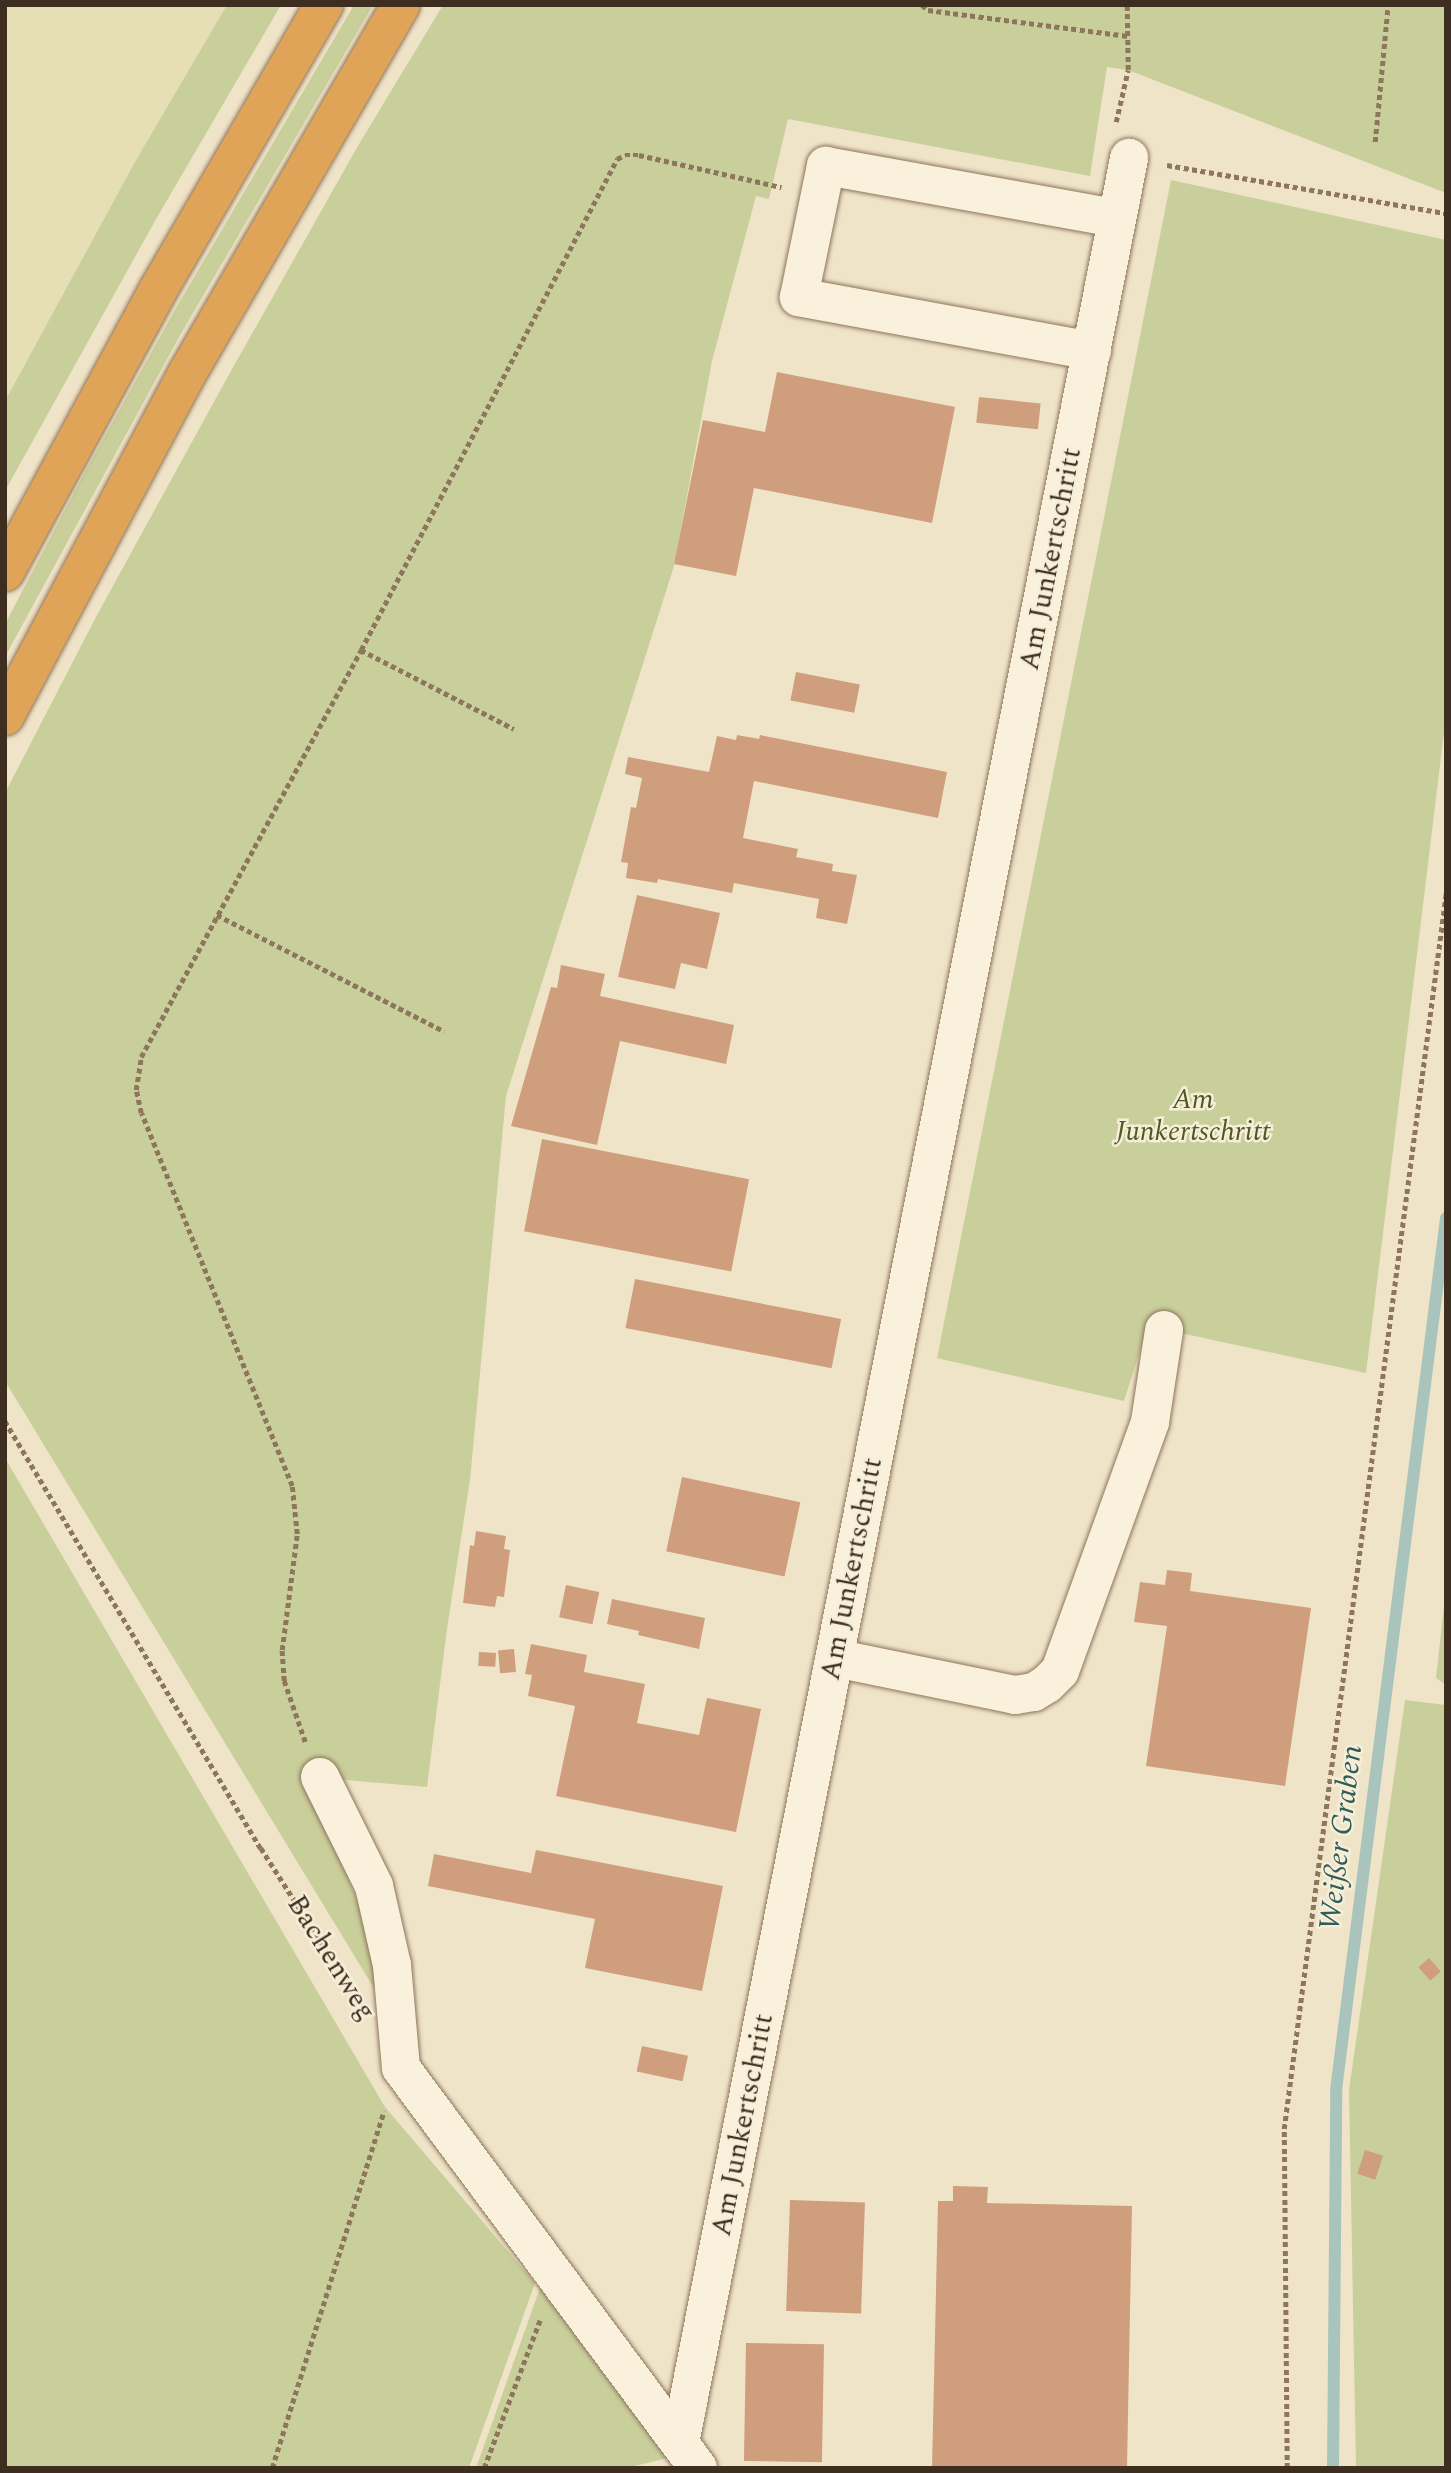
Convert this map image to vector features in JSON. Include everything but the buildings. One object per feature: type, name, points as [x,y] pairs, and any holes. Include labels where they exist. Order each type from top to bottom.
[{"type":"highway","points":[[5,572],[158,290],[324,5]]},
{"type":"highway","points":[[5,716],[188,372],[401,5]]},
{"type":"street","name":"Am Junkertschritt","points":[[689,2456],[835,1658],[1129,158]]},
{"type":"street","points":[[1092,351],[799,297],[826,166],[1116,218]]},
{"type":"street","points":[[835,1658],[1015,1695],[1034,1692],[1047,1684],[1060,1671],[1150,1422],[1164,1330]]},
{"type":"street","points":[[320,1777],[374,1886],[392,1965],[401,2068],[689,2456]]},
{"type":"path","points":[[922,5],[928,10],[1128,36]]},
{"type":"path","points":[[1126,5],[1128,70]]},
{"type":"path","points":[[1375,142],[1388,5]]},
{"type":"path","points":[[320,1777],[292,1712],[284,1681],[282,1650],[298,1534],[292,1486],[141,1113],[136,1075],[146,1042],[360,650],[617,159],[625,155],[639,155],[820,195]]},
{"type":"path","points":[[1129,158],[1446,213]]},
{"type":"path","points":[[360,650],[514,729]]},
{"type":"path","points":[[1287,2468],[1284,2129],[1446,893]]},
{"type":"path","points":[[217,915],[444,1031]]},
{"type":"path","name":"Bachenweg","points":[[5,1420],[261,1848],[361,2005]]},
{"type":"path","points":[[272,2468],[386,2107],[401,2068]]},
{"type":"path","points":[[484,2468],[532,2334],[560,2282]]},
{"type":"shaded area","points":[[5,5],[227,5],[136,160],[5,401]]},
{"type":"green space","points":[[227,5],[281,5],[155,221],[5,491],[5,401],[136,160]]},
{"type":"green space","points":[[354,5],[373,5],[179,337],[5,657],[5,624],[84,474],[176,308]]},
{"type":"green space","points":[[443,5],[1446,5],[1446,193],[1128,70],[1107,67],[1090,176],[788,119],[769,199],[756,196],[712,361],[674,566],[506,1096],[470,1480],[447,1629],[427,1787],[310,1777],[373,1943],[383,2003],[5,1381],[5,793],[97,615],[227,378],[359,144]]},
{"type":"green space","name":"Am Junkertschritt","points":[[1171,180],[1446,240],[1446,716],[1366,1373],[1148,1326],[1124,1401],[937,1358]]},
{"type":"green space","points":[[5,1458],[385,2107],[535,2283],[469,2468],[5,2468]]},
{"type":"green space","points":[[1446,1587],[1446,1685],[1436,1678]]},
{"type":"green space","points":[[1405,1700],[1446,1705],[1446,2468],[1356,2468],[1349,2090]]},
{"type":"green space","points":[[540,2288],[667,2458],[627,2468],[476,2468]]},
{"type":"waterway","name":"Weißer Graben","points":[[1333,2468],[1336,2090],[1446,1218]]}]
